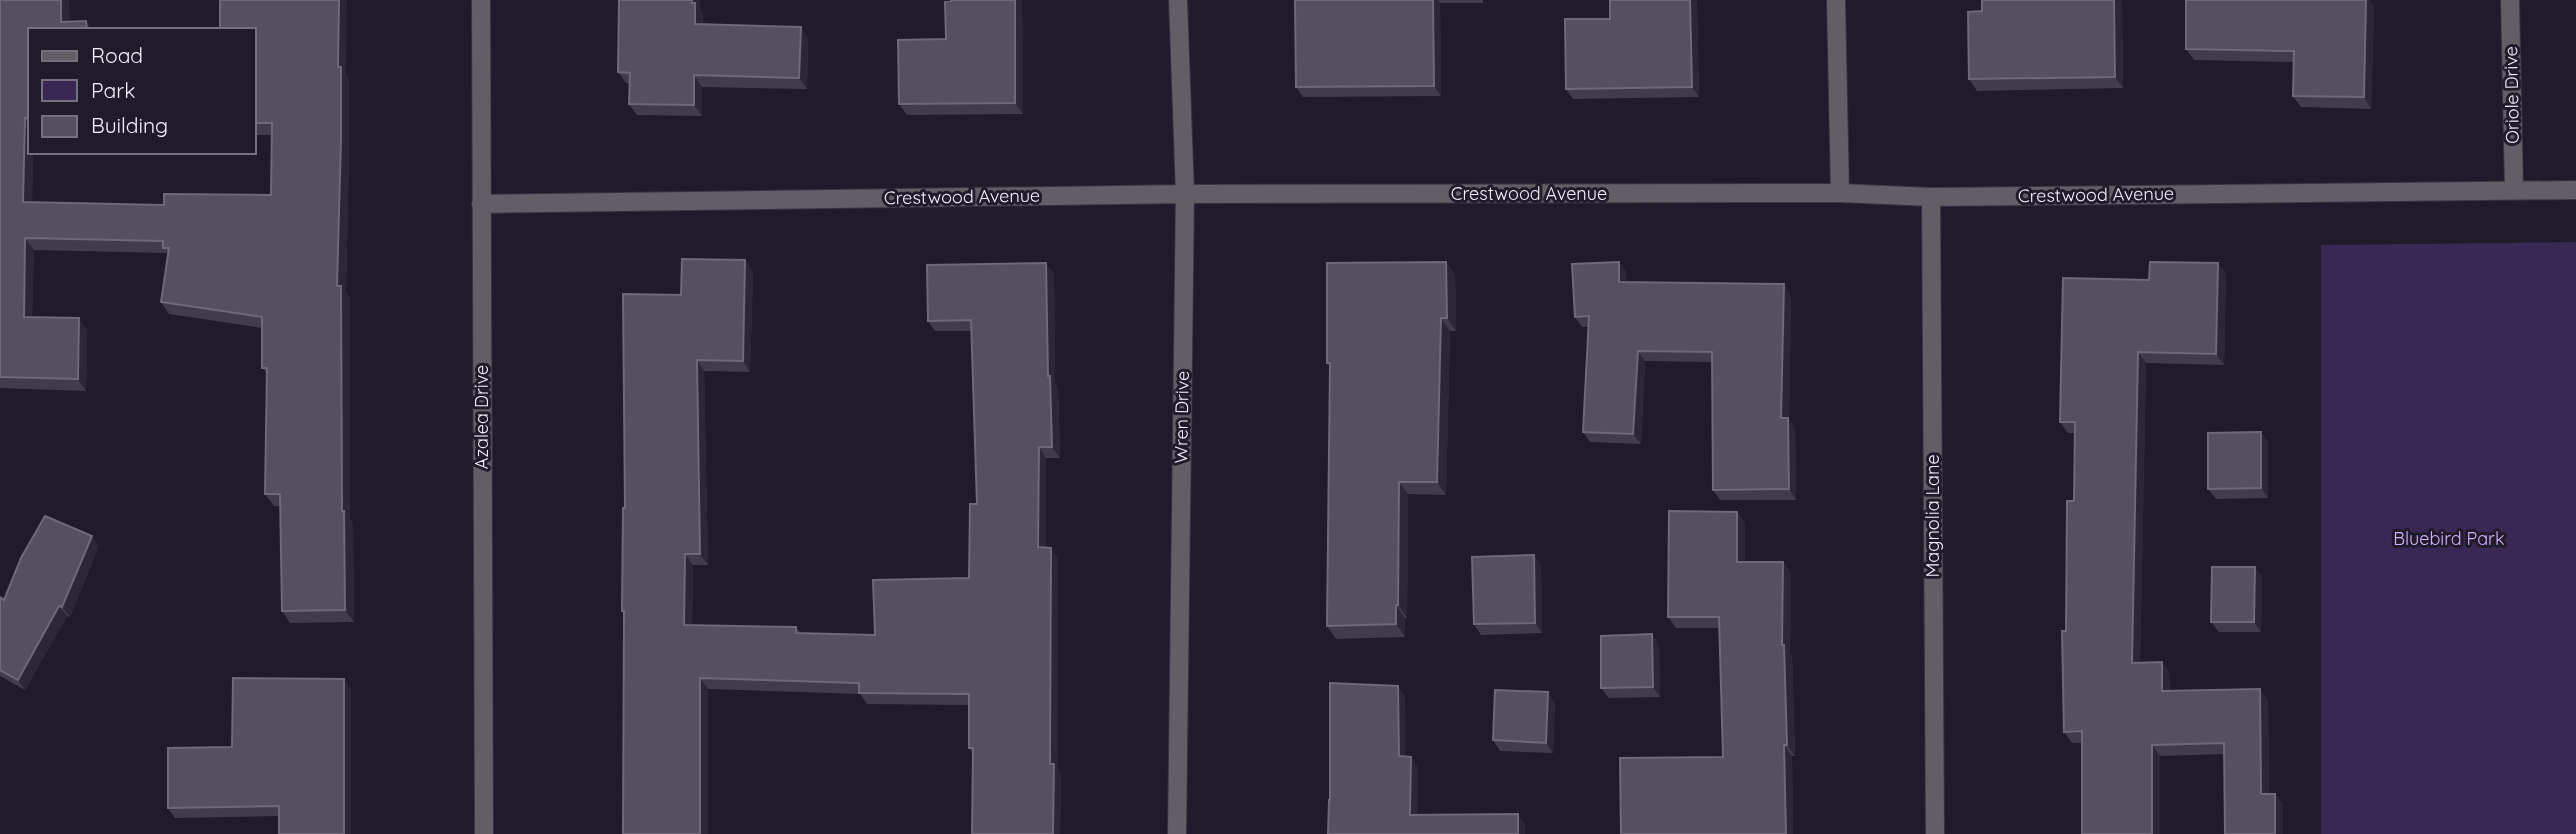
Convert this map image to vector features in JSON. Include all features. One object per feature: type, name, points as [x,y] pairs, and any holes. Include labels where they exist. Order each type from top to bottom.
[{"type":"street","name":"Azalea Drive","points":[[481,0],[484,834]]},
{"type":"street","name":"Wren Drive","points":[[1177,834],[1185,194],[1178,0]]},
{"type":"street","points":[[1836,0],[1840,193]]},
{"type":"street","name":"Oriole Drive","points":[[2511,0],[2514,190]]},
{"type":"street","name":"Crestwood Avenue","points":[[481,204],[1185,194],[1840,193],[1931,197],[2576,190]]},
{"type":"street","name":"Magnolia Lane","points":[[1931,197],[1935,834]]},
{"type":"green space","name":"Bluebird Park","points":[[2576,242],[2576,834],[2321,834],[2321,245]]},
{"type":"building","points":[[0,0],[61,0],[61,22],[86,21],[87,28],[28,28],[28,118],[25,118],[23,202],[164,205],[164,194],[271,195],[272,123],[256,123],[256,28],[220,28],[220,0],[339,0],[341,138],[337,286],[341,286],[345,610],[282,611],[280,494],[265,494],[267,368],[262,368],[262,317],[161,302],[169,248],[163,248],[163,241],[25,238],[24,317],[79,318],[78,379],[0,377]]},
{"type":"building","points":[[619,0],[692,0],[692,3],[695,3],[695,24],[801,27],[799,78],[694,75],[694,105],[629,104],[630,73],[618,72]]},
{"type":"building","points":[[1015,0],[1015,103],[899,104],[898,40],[946,39],[945,2]]},
{"type":"building","points":[[1295,0],[1433,0],[1434,86],[1296,87]]},
{"type":"building","points":[[1610,0],[1690,0],[1692,87],[1566,89],[1565,19],[1610,19]]},
{"type":"building","points":[[1982,0],[2114,0],[2115,77],[1969,79],[1968,12],[1982,11]]},
{"type":"building","points":[[2186,0],[2366,0],[2364,97],[2293,96],[2294,51],[2186,49]]},
{"type":"building","points":[[682,259],[745,260],[743,361],[697,360],[700,554],[685,554],[684,625],[796,627],[796,633],[875,635],[873,580],[969,578],[970,504],[977,504],[971,320],[928,321],[927,265],[1046,263],[1052,447],[1039,447],[1038,547],[1051,548],[1050,764],[1054,764],[1053,834],[972,834],[973,748],[969,748],[969,694],[859,693],[859,683],[700,678],[700,834],[623,834],[623,294],[681,295]]},
{"type":"building","points":[[1446,262],[1447,318],[1441,318],[1437,482],[1399,482],[1396,624],[1327,626],[1330,363],[1327,363],[1327,263]]},
{"type":"building","points":[[1619,262],[1619,282],[1784,284],[1781,418],[1788,418],[1789,489],[1713,490],[1712,352],[1638,351],[1633,434],[1583,432],[1589,316],[1575,317],[1572,264]]},
{"type":"building","points":[[2150,262],[2218,263],[2216,354],[2138,352],[2132,663],[2162,662],[2162,691],[2260,689],[2261,794],[2275,794],[2275,834],[2225,834],[2224,743],[2152,745],[2152,834],[2082,834],[2082,731],[2064,732],[2062,631],[2066,631],[2067,501],[2074,501],[2075,422],[2060,422],[2063,278],[2149,280]]},
{"type":"building","points":[[2261,432],[2261,488],[2208,489],[2208,433]]},
{"type":"building","points":[[1669,511],[1737,512],[1737,562],[1783,562],[1786,834],[1621,834],[1620,758],[1723,757],[1719,617],[1668,617]]},
{"type":"building","points":[[45,516],[92,536],[62,607],[59,606],[18,680],[0,670],[0,597],[4,600],[21,558]]},
{"type":"building","points":[[1534,555],[1535,623],[1474,624],[1472,557]]},
{"type":"building","points":[[2212,567],[2255,567],[2254,622],[2211,622]]},
{"type":"building","points":[[1652,634],[1653,687],[1601,688],[1601,636]]},
{"type":"building","points":[[233,678],[344,679],[344,834],[279,834],[279,806],[168,808],[168,748],[232,747]]},
{"type":"building","points":[[1330,683],[1398,686],[1399,756],[1411,757],[1410,815],[1518,814],[1518,834],[1328,834]]},
{"type":"building","points":[[1495,690],[1548,692],[1546,743],[1493,740]]}]
